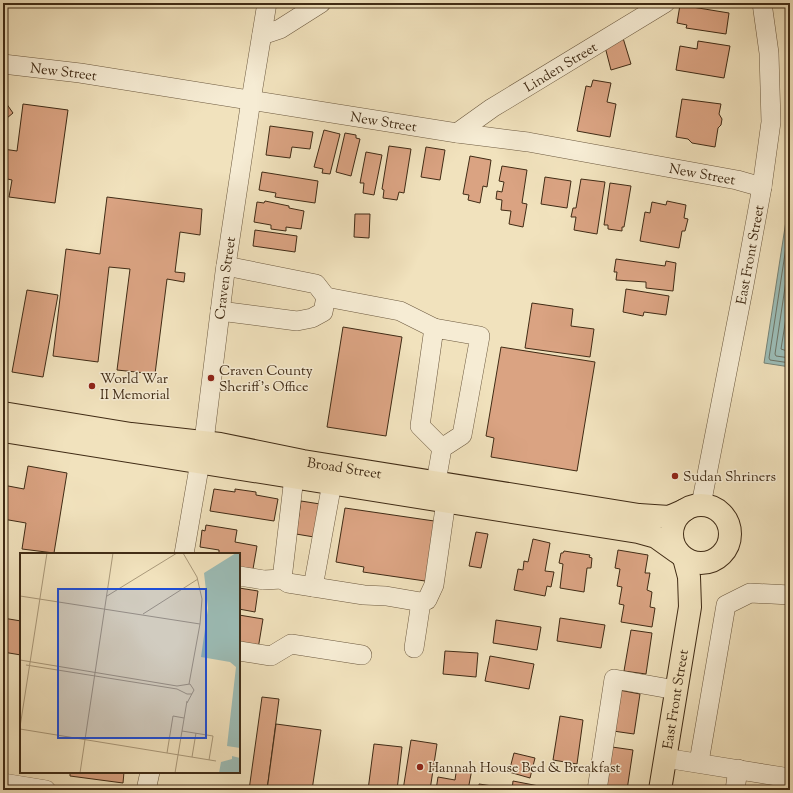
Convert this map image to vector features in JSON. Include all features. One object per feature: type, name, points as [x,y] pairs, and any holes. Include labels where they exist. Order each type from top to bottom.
[{"type":"main road","name":"Broad Street","points":[[3,413],[131,434],[294,477],[638,532],[656,536],[680,555]]},
{"type":"main road","name":"Broad Street","points":[[3,431],[303,461],[639,515],[669,517],[693,507]]},
{"type":"main road","points":[[693,507],[719,511],[724,515],[729,527],[730,533],[728,545],[725,551],[716,560],[703,564],[696,563],[680,555],[672,541],[672,529],[678,515],[693,507]]},
{"type":"main road","name":"East Front Street","points":[[660,790],[690,607],[689,577],[680,555]]},
{"type":"main road","name":"East Front Street","points":[[690,607],[701,579],[716,560]]},
{"type":"street","name":"Craven Street","points":[[184,553],[202,452],[226,266],[267,3]]},
{"type":"street","points":[[262,35],[280,29],[322,3]]},
{"type":"street","name":"Linden Street","points":[[457,133],[492,108],[665,3]]},
{"type":"street","name":"East Front Street","points":[[693,507],[762,187],[771,122],[769,53],[762,3]]},
{"type":"street","name":"New Street","points":[[3,64],[251,100],[457,133],[528,142],[729,179],[762,187]]},
{"type":"street","points":[[226,266],[316,284],[326,297],[400,311],[434,328],[480,336],[462,435],[442,448],[436,482]]},
{"type":"street","points":[[220,311],[297,321],[312,318],[323,312],[326,297]]},
{"type":"street","points":[[434,328],[420,426],[442,448]]},
{"type":"street","points":[[282,579],[294,477]]},
{"type":"street","points":[[313,587],[332,483]]},
{"type":"street","points":[[240,576],[264,580],[282,579],[288,584],[364,595],[386,596],[421,602],[427,600],[434,585],[446,501]]},
{"type":"street","points":[[699,762],[726,605],[750,593],[790,595]]},
{"type":"street","points":[[414,648],[421,602]]},
{"type":"street","points":[[240,651],[271,656],[291,644],[362,655]]},
{"type":"street","points":[[597,790],[614,679],[676,690]]},
{"type":"street","points":[[665,758],[699,762],[790,778]]},
{"type":"street","points":[[735,790],[738,769]]},
{"type":"street","points":[[146,790],[150,773]]},
{"type":"street","points":[[3,783],[46,790]]},
{"type":"water","points":[[790,195],[790,367],[764,363]]},
{"type":"building","points":[[680,5],[729,13],[726,34],[686,28],[687,25],[677,23]]},
{"type":"building","points":[[623,38],[631,64],[611,70],[604,43]]},
{"type":"building","points":[[698,41],[730,46],[724,78],[676,70],[680,46],[697,49]]},
{"type":"building","points":[[593,80],[611,83],[607,102],[616,104],[610,137],[577,131],[586,86],[591,87]]},
{"type":"building","points":[[682,99],[721,104],[719,114],[722,119],[721,125],[718,128],[715,147],[692,143],[688,139],[676,137]]},
{"type":"building","points":[[6,103],[13,113],[7,118],[3,142],[3,105]]},
{"type":"building","points":[[23,104],[68,110],[55,203],[9,197],[12,180],[3,178],[3,149],[17,151]]},
{"type":"building","points":[[270,126],[313,132],[310,149],[292,147],[290,158],[266,155]]},
{"type":"building","points":[[324,130],[340,134],[330,174],[322,173],[323,169],[314,167]]},
{"type":"building","points":[[345,133],[356,135],[356,138],[360,139],[351,176],[336,172]]},
{"type":"building","points":[[389,146],[411,149],[404,193],[399,192],[397,200],[383,198],[384,190],[382,189]]},
{"type":"building","points":[[426,147],[445,150],[440,180],[421,177]]},
{"type":"building","points":[[366,152],[382,155],[374,195],[363,193],[364,183],[360,183]]},
{"type":"building","points":[[470,156],[491,160],[487,187],[483,186],[480,203],[468,200],[469,195],[463,194]]},
{"type":"building","points":[[502,166],[527,170],[522,203],[527,204],[523,227],[509,224],[511,211],[501,210],[502,200],[496,199],[497,191],[502,192],[504,182],[499,181]]},
{"type":"building","points":[[262,172],[318,181],[315,203],[275,197],[276,193],[259,190]]},
{"type":"building","points":[[545,177],[571,181],[567,208],[541,204]]},
{"type":"building","points":[[581,179],[605,182],[597,234],[574,230],[576,217],[571,217],[573,208],[576,208]]},
{"type":"building","points":[[610,183],[631,186],[622,231],[608,229],[608,225],[604,225]]},
{"type":"building","points":[[107,197],[202,209],[200,235],[180,232],[175,272],[185,273],[184,282],[167,279],[155,374],[117,370],[130,269],[109,267],[98,362],[53,356],[66,249],[100,254]]},
{"type":"building","points":[[265,201],[304,211],[301,229],[286,227],[286,231],[271,229],[271,225],[254,222],[257,202],[264,203]]},
{"type":"building","points":[[667,201],[686,205],[684,218],[688,219],[685,231],[682,231],[679,248],[640,241],[645,212],[650,213],[652,202],[666,205]]},
{"type":"building","points":[[355,214],[370,214],[369,238],[354,237]]},
{"type":"building","points":[[255,230],[297,236],[295,252],[253,246]]},
{"type":"building","points":[[616,259],[665,266],[666,261],[676,263],[673,291],[646,288],[646,282],[616,280],[617,272],[614,272]]},
{"type":"building","points":[[626,289],[669,296],[666,315],[644,312],[643,316],[623,312]]},
{"type":"building","points":[[27,290],[58,295],[43,377],[12,372]]},
{"type":"building","points":[[532,303],[573,309],[571,326],[594,329],[590,357],[525,348]]},
{"type":"building","points":[[343,327],[402,337],[386,436],[327,427]]},
{"type":"building","points":[[501,347],[595,362],[577,471],[491,457],[494,438],[486,436]]},
{"type":"building","points":[[28,466],[67,473],[54,553],[22,549],[26,523],[3,519],[3,485],[24,489]]},
{"type":"building","points":[[214,489],[235,492],[235,489],[256,492],[256,495],[278,499],[274,521],[210,511]]},
{"type":"building","points":[[301,501],[320,504],[314,537],[296,534]]},
{"type":"building","points":[[345,508],[441,522],[432,582],[363,572],[364,567],[336,562]]},
{"type":"building","points":[[206,525],[237,530],[235,542],[257,546],[253,569],[240,567],[240,553],[219,553],[219,550],[200,547],[202,530],[205,531]]},
{"type":"building","points":[[476,532],[488,534],[481,568],[469,566]]},
{"type":"building","points":[[533,539],[550,543],[545,571],[554,572],[551,587],[547,586],[545,596],[514,590],[518,569],[523,570],[524,561],[528,562]]},
{"type":"building","points":[[618,550],[648,555],[645,573],[650,573],[647,590],[652,592],[650,607],[655,608],[652,627],[621,622],[624,605],[619,604],[622,587],[617,586],[620,569],[615,568]]},
{"type":"building","points":[[564,551],[590,555],[589,557],[592,558],[591,568],[587,568],[584,592],[560,588],[563,564],[559,563],[561,553]]},
{"type":"building","points":[[240,588],[258,591],[255,612],[240,609]]},
{"type":"building","points":[[240,615],[263,619],[258,649],[240,646]]},
{"type":"building","points":[[3,618],[20,621],[20,655],[3,652]]},
{"type":"building","points":[[560,618],[605,625],[601,648],[557,641]]},
{"type":"building","points":[[496,620],[541,627],[537,650],[493,643]]},
{"type":"building","points":[[631,630],[652,633],[646,674],[624,671]]},
{"type":"building","points":[[445,651],[478,653],[476,677],[443,674]]},
{"type":"building","points":[[490,656],[534,664],[529,689],[485,681]]},
{"type":"building","points":[[619,690],[640,694],[634,734],[613,731]]},
{"type":"building","points":[[262,697],[279,699],[267,790],[249,790]]},
{"type":"building","points":[[560,716],[583,720],[577,764],[553,760]]},
{"type":"building","points":[[276,724],[321,730],[312,790],[267,790]]},
{"type":"building","name":"Hannah House Bed & Breakfast","points":[[411,740],[437,744],[430,790],[403,790]]},
{"type":"building","points":[[374,744],[402,747],[397,790],[368,790]]},
{"type":"building","points":[[612,747],[633,750],[627,790],[605,788]]},
{"type":"building","points":[[514,753],[535,758],[530,778],[509,772]]},
{"type":"building","points":[[457,766],[472,769],[468,790],[436,790],[438,777],[455,780]]},
{"type":"building","points":[[70,773],[124,773],[123,783],[70,776]]},
{"type":"building","points":[[513,781],[544,787],[544,790],[512,790]]},
{"type":"building","points":[[479,784],[506,788],[506,790],[479,790]]},
{"type":"building","points":[[696,786],[717,788],[716,790],[695,790]]},
{"type":"place","name":"Craven County Sheriff's Office","points":[[211,378]]},
{"type":"place","name":"World War II Memorial","points":[[92,386]]},
{"type":"place","name":"Sudan Shriners","points":[[675,476]]},
{"type":"place","name":"Hannah House Bed & Breakfast","points":[[420,767]]}]
